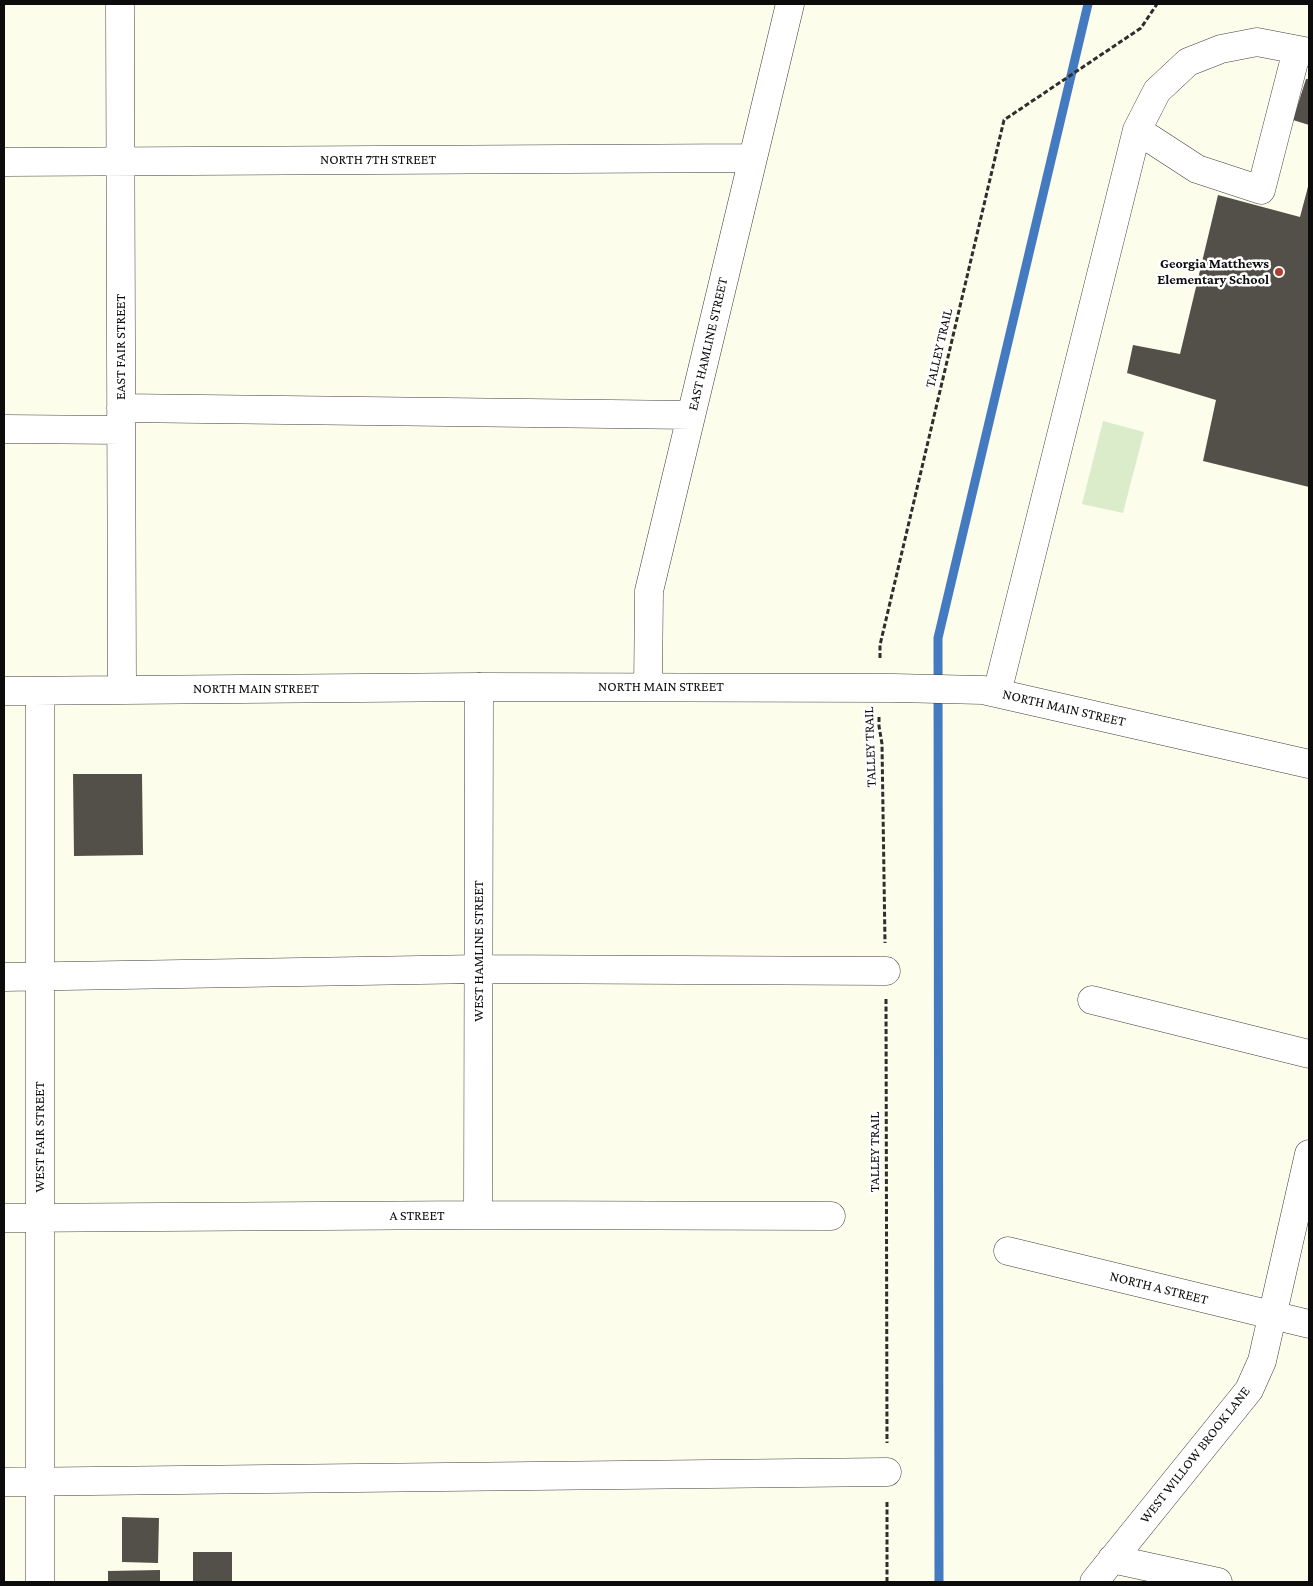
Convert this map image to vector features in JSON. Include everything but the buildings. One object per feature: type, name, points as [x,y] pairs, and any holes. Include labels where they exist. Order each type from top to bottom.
[{"type":"street","name":"EAST FAIR STREET","points":[[120,4],[122,690]]},
{"type":"street","name":"EAST HAMLINE STREET","points":[[648,687],[649,591],[790,4]]},
{"type":"street","points":[[990,692],[1137,130],[1157,92],[1188,62],[1221,49],[1257,42],[1303,51],[1262,190],[1198,169],[1137,130]]},
{"type":"street","name":"NORTH 7TH STREET","points":[[4,162],[752,158]]},
{"type":"street","points":[[4,428],[121,419],[691,415]]},
{"type":"street","name":"WEST HAMLINE STREET","points":[[478,1216],[479,687]]},
{"type":"street","name":"NORTH MAIN STREET","points":[[4,691],[648,687],[887,688],[990,692],[1309,764]]},
{"type":"street","name":"WEST FAIR STREET","points":[[40,691],[40,1582]]},
{"type":"street","points":[[4,977],[479,969],[886,971]]},
{"type":"street","points":[[1092,1000],[1309,1054]]},
{"type":"street","name":"WEST WILLOW BROOK LANE","points":[[1094,1582],[1249,1390],[1262,1361],[1309,1154]]},
{"type":"street","name":"A STREET","points":[[4,1218],[831,1216]]},
{"type":"street","name":"NORTH A STREET","points":[[1008,1251],[1309,1324]]},
{"type":"street","points":[[4,1482],[887,1472]]},
{"type":"street","points":[[1112,1559],[1218,1582]]},
{"type":"path","name":"TALLEY TRAIL","points":[[887,1582],[886,971],[882,744],[878,726],[887,688],[880,645],[1004,120],[1141,28],[1157,4]]},
{"type":"green space","points":[[1103,421],[1144,432],[1123,513],[1082,504]]},
{"type":"waterway","points":[[939,1582],[938,638],[1088,4]]},
{"type":"place","name":"Georgia Matthews Elementary School","points":[[1279,272]]}]
